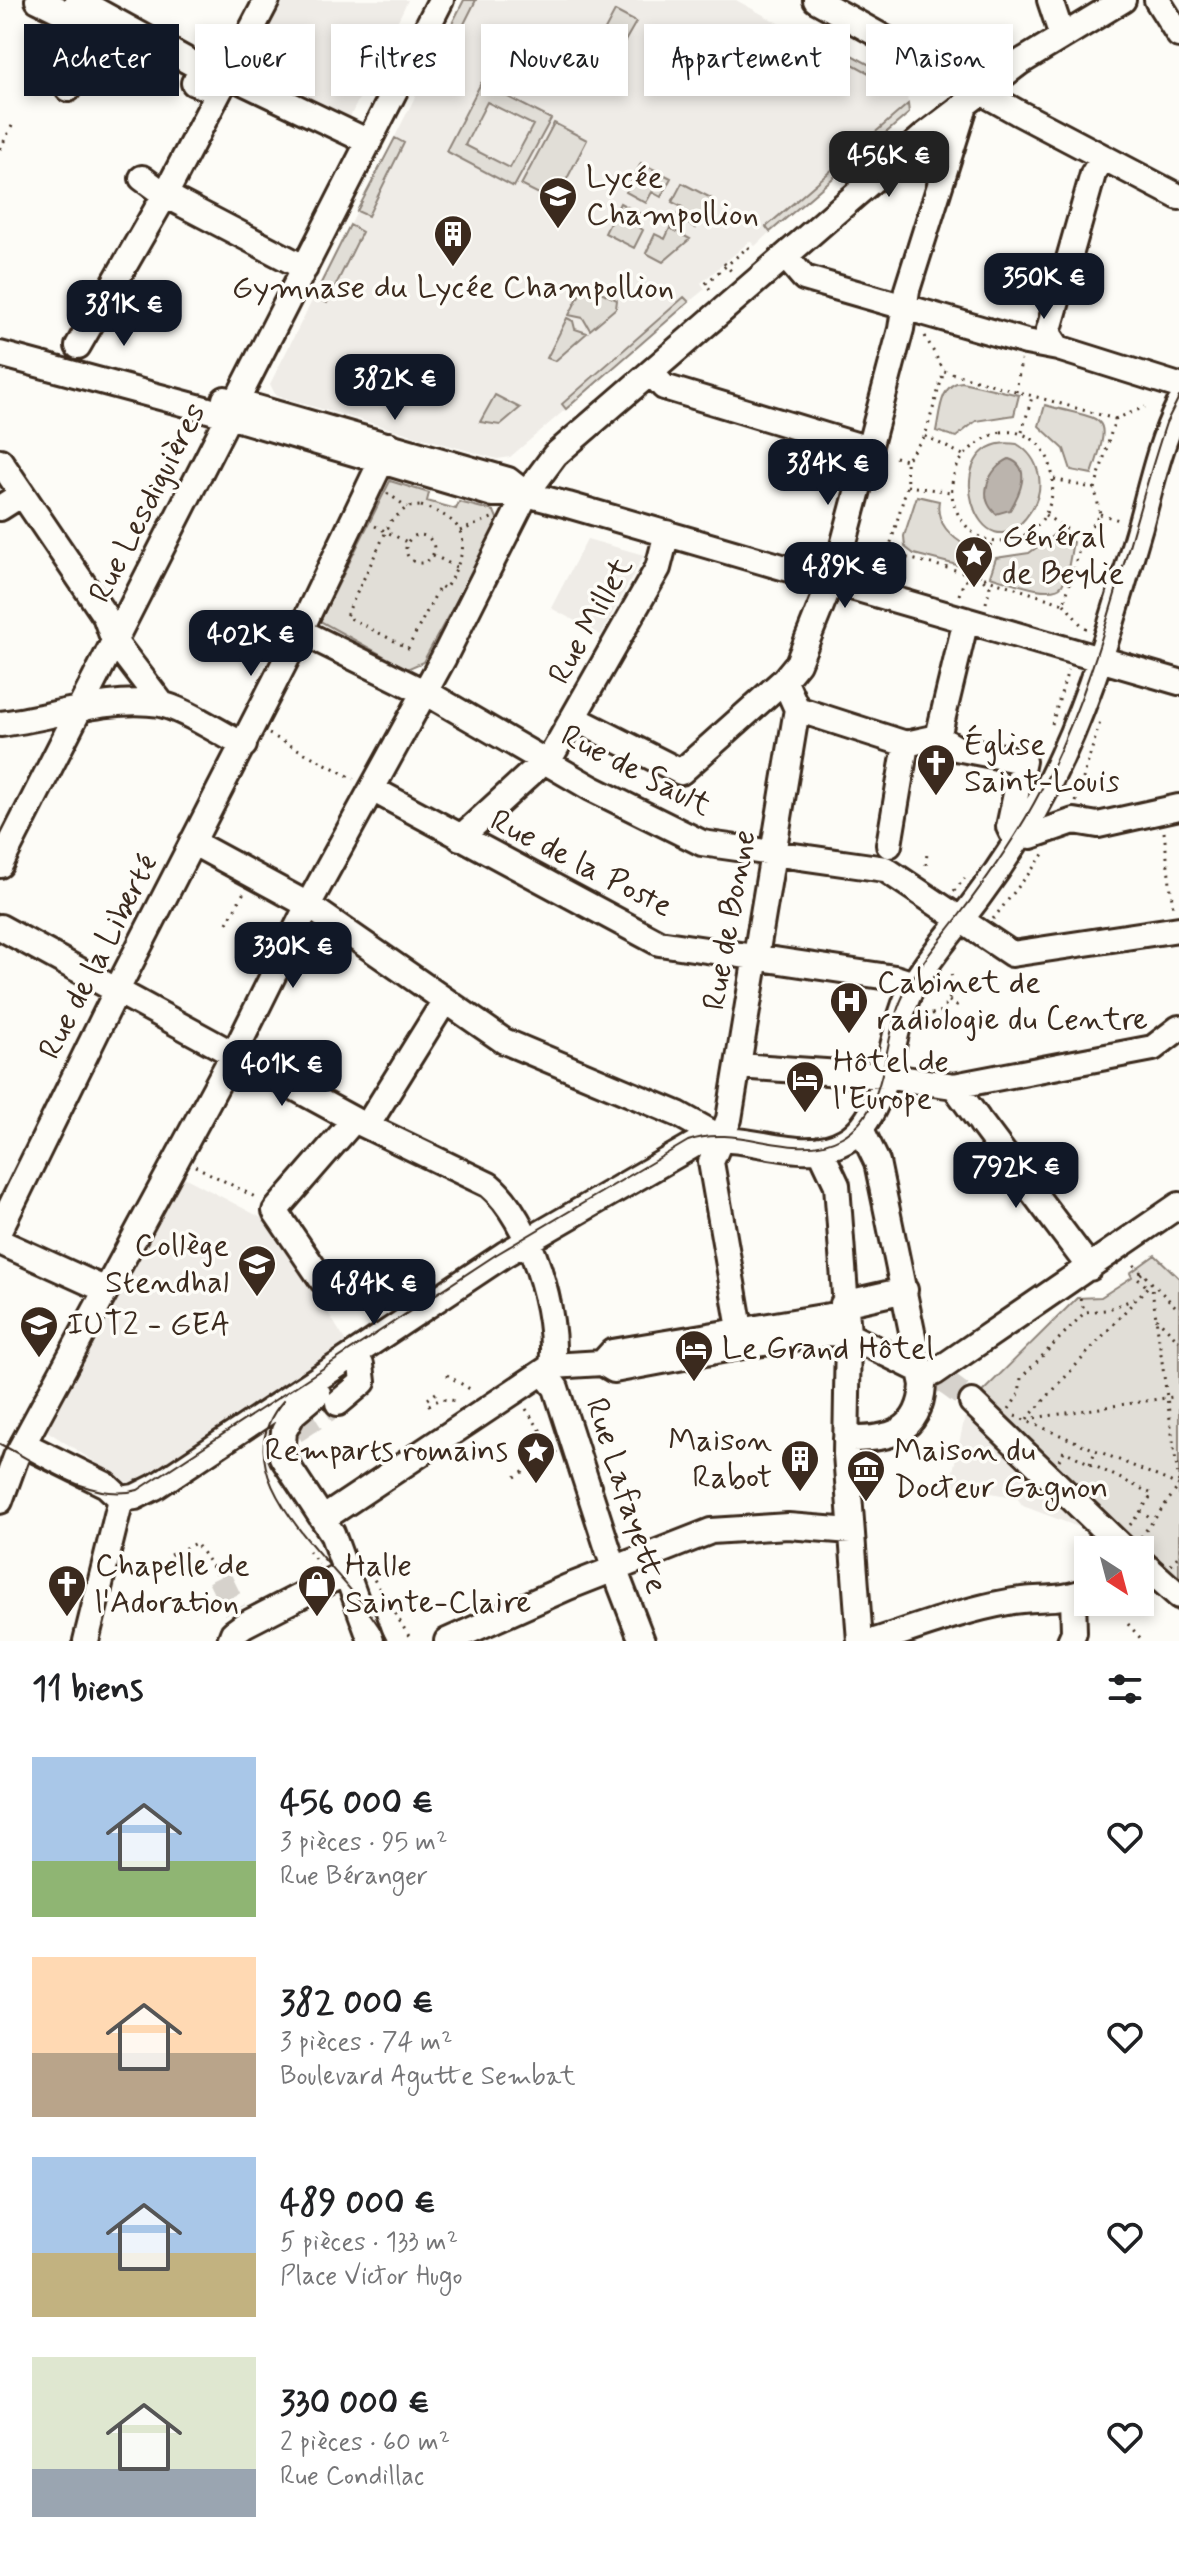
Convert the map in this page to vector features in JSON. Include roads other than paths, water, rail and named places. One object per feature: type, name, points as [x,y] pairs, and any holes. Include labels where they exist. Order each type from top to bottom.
[{"type":"street","points":[[38,0],[195,65]]},
{"type":"street","points":[[54,0],[91,21]]},
{"type":"street","points":[[254,24],[267,0]]},
{"type":"street","name":"Rue Lesdiguières","points":[[0,865],[441,0]]},
{"type":"street","points":[[816,0],[849,9],[973,99],[1103,158],[1179,197]]},
{"type":"street","points":[[1050,0],[1062,36]]},
{"type":"street","points":[[0,1501],[20,1450],[234,1054],[366,786],[425,693],[526,494],[555,455],[925,135],[1019,63],[1123,0]]},
{"type":"street","points":[[1157,0],[1179,35]]},
{"type":"street","points":[[78,346],[165,195],[215,96]]},
{"type":"street","points":[[272,96],[369,142]]},
{"type":"street","points":[[574,718],[681,772],[784,680],[798,663],[831,581],[901,329],[903,307],[973,99]]},
{"type":"street","points":[[1058,348],[1048,333],[1093,174],[1103,158]]},
{"type":"street","points":[[142,178],[165,195],[305,268]]},
{"type":"street","points":[[785,256],[804,278],[1058,348],[1177,386]]},
{"type":"street","points":[[0,338],[386,454],[502,496],[526,494],[1179,682]]},
{"type":"street","points":[[0,354],[233,409]]},
{"type":"street","points":[[652,374],[664,387],[869,449]]},
{"type":"street","points":[[1094,658],[1129,523],[1177,386]]},
{"type":"street","points":[[121,1499],[135,1497],[155,1487],[264,1413],[530,1244],[665,1159],[697,1143],[721,1138],[827,1148],[861,1129],[877,1103],[895,1025],[970,928],[1052,776],[1164,443],[1177,386]]},
{"type":"street","name":"Rue de la Liberté","points":[[0,1229],[192,842],[253,738],[300,631],[386,454]]},
{"type":"street","points":[[0,461],[105,616],[114,641],[162,704]]},
{"type":"street","points":[[0,508],[22,494]]},
{"type":"street","name":"Rue Millet","points":[[460,838],[553,753],[658,568],[667,533]]},
{"type":"street","points":[[938,737],[966,620]]},
{"type":"street","name":"Rue de Sault","points":[[300,631],[425,693],[591,788],[702,843],[885,869],[899,875],[970,928],[1012,954],[1177,925]]},
{"type":"street","points":[[784,680],[797,709],[906,744],[938,737],[956,748],[1023,761],[1009,827],[1012,833],[1031,836],[1068,823],[1098,825],[1169,810]]},
{"type":"street","points":[[0,724],[44,719],[104,703],[162,704],[253,738]]},
{"type":"street","name":"Rue de Bonne","points":[[741,1338],[711,1162],[729,1119],[797,709]]},
{"type":"street","points":[[889,845],[906,744]]},
{"type":"street","name":"Rue de la Poste","points":[[366,786],[659,943],[895,978],[917,996]]},
{"type":"street","points":[[192,842],[308,905],[504,1041],[678,1114],[721,1138]]},
{"type":"street","name":"Rue Lafayette","points":[[0,927],[360,1123],[489,1185],[504,1197],[530,1244],[554,1351],[548,1370],[556,1388],[565,1446],[642,1641]]},
{"type":"street","points":[[322,1280],[275,1211],[360,1123],[444,1002]]},
{"type":"street","points":[[738,1066],[884,1076],[954,1086],[1153,1048],[1179,1028]]},
{"type":"street","points":[[954,1086],[1090,1268]]},
{"type":"street","points":[[846,1447],[901,1431],[922,1406],[931,1371],[905,1290],[877,1162],[861,1129]]},
{"type":"street","points":[[827,1148],[837,1185],[838,1322],[860,1641]]},
{"type":"street","points":[[931,1371],[1090,1268],[1179,1205]]},
{"type":"street","points":[[0,1242],[106,1290]]},
{"type":"street","points":[[371,1641],[361,1570],[282,1457],[291,1428],[308,1399],[361,1365],[530,1244]]},
{"type":"street","points":[[324,1518],[548,1370],[602,1363],[614,1370],[741,1338],[838,1322],[905,1290]]},
{"type":"street","points":[[838,1322],[931,1371]]},
{"type":"street","points":[[338,1403],[363,1382],[361,1365]]},
{"type":"street","points":[[972,1402],[1122,1536]]},
{"type":"street","points":[[264,1413],[291,1428]]},
{"type":"street","points":[[20,1450],[106,1485],[121,1499]]},
{"type":"street","points":[[86,1641],[121,1499]]},
{"type":"street","points":[[447,1641],[568,1587],[711,1531],[788,1526],[851,1531]]},
{"type":"street","points":[[1154,1569],[1179,1596]]},
{"type":"street","points":[[236,1625],[361,1570]]},
{"type":"street","points":[[875,1641],[1012,1601],[1074,1595]]},
{"type":"street","points":[[1072,1637],[1076,1616]]},
{"type":"tunnel","points":[[942,1380],[972,1402]]},
{"type":"tunnel","points":[[295,1431],[338,1403]]},
{"type":"tunnel","points":[[219,1577],[235,1610]]},
{"type":"tram line","points":[[0,1444],[84,1486],[120,1493],[138,1490],[497,1254],[688,1141],[707,1136],[727,1136],[805,1146],[824,1144],[842,1137],[858,1125],[877,1092],[903,996],[1013,839],[1062,746],[1111,609],[1166,423],[1179,397]]},
{"type":"tram line","points":[[284,1400],[266,1431],[265,1462],[276,1493],[296,1525],[370,1614],[387,1641]]},
{"type":"place","name":"Lycée Champollion","points":[[558,230]]},
{"type":"place","name":"Gymnase du Lycée Champollion","points":[[453,268]]},
{"type":"place","name":"Général de Beylie","points":[[974,589]]},
{"type":"place","name":"Église Saint-Louis","points":[[936,797]]},
{"type":"place","name":"Cabinet de radiologie du Centre","points":[[849,1035]]},
{"type":"place","name":"Hôtel de l'Europe","points":[[805,1114]]},
{"type":"place","name":"Collège Stendhal","points":[[257,1298]]},
{"type":"place","name":"IUT2 - GEA","points":[[39,1359]]},
{"type":"place","name":"Le Grand Hôtel","points":[[694,1383]]},
{"type":"place","name":"Remparts romains","points":[[536,1485]]},
{"type":"place","name":"Maison Rabot","points":[[800,1493]]},
{"type":"place","name":"Maison du Docteur Gagnon","points":[[866,1503]]},
{"type":"place","name":"Chapelle de l'Adoration","points":[[67,1618]]},
{"type":"place","name":"Halle Sainte-Claire","points":[[317,1618]]}]
